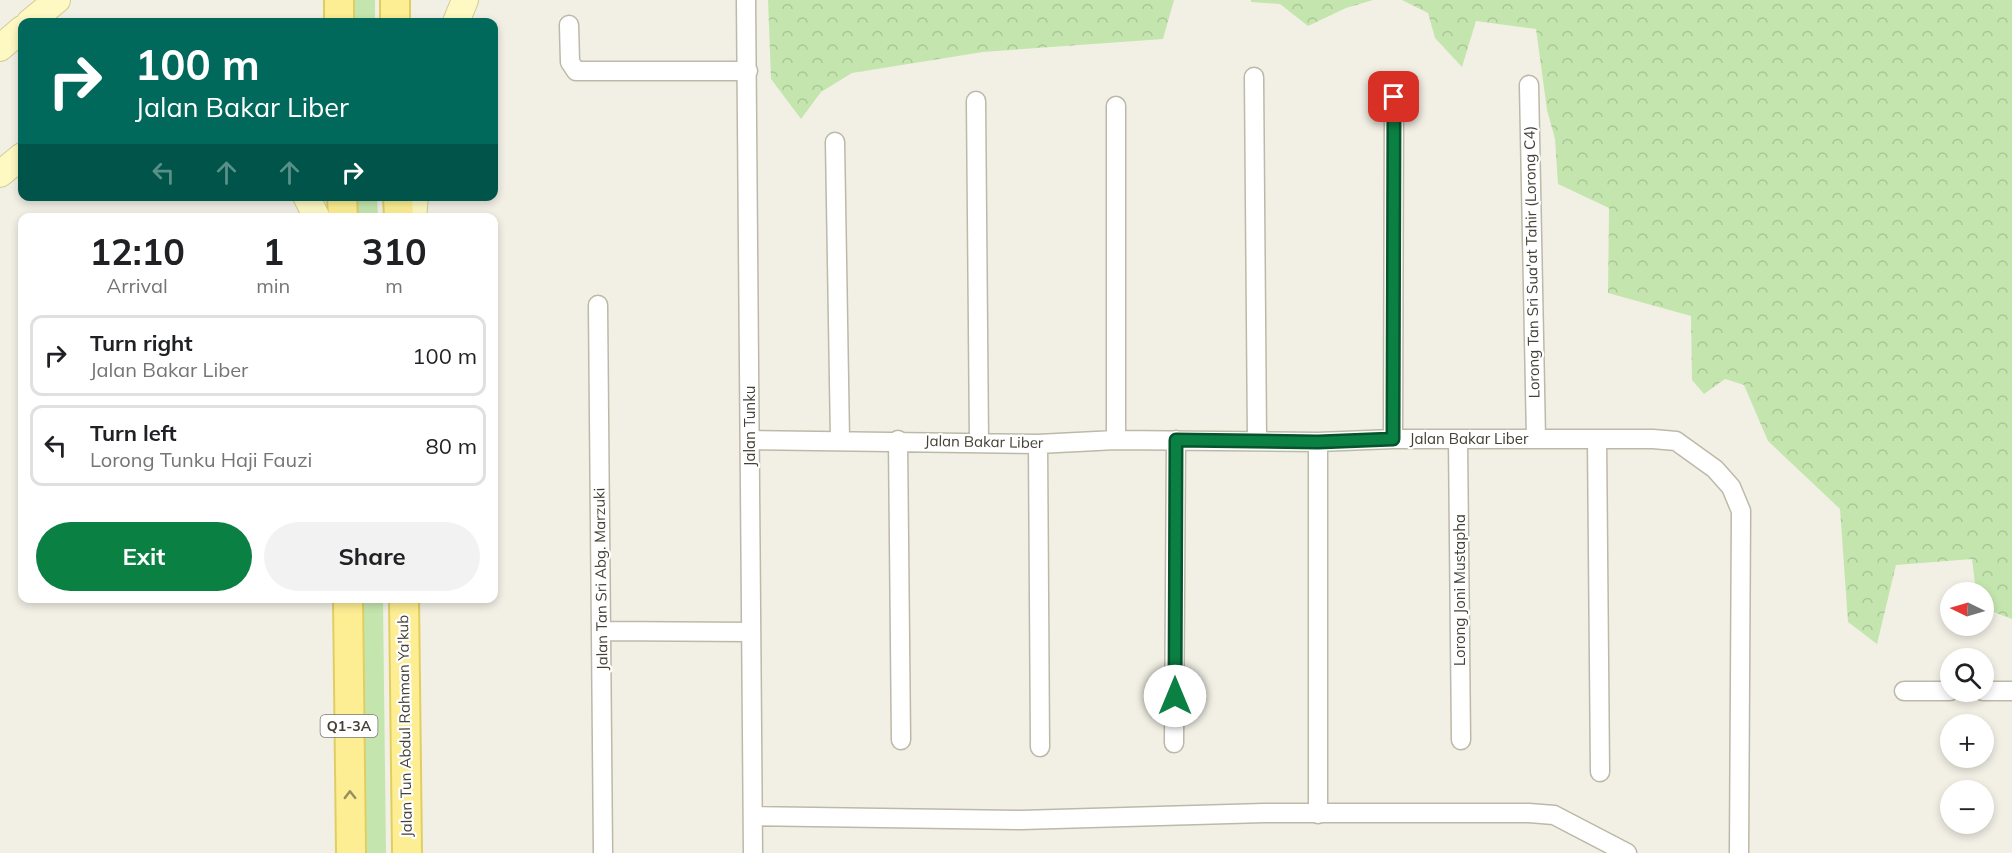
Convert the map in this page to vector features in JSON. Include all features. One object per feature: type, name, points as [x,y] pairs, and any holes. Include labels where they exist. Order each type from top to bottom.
[{"type":"main road","points":[[339,0],[339,18]]},
{"type":"main road","points":[[395,0],[395,18]]},
{"type":"main road","name":"Q1-3A","points":[[348,603],[351,853]]},
{"type":"main road","name":"Jalan Tun Abdul Rahman Ya'kub","points":[[404,603],[407,853]]},
{"type":"street","points":[[35,18],[57,0]]},
{"type":"street","points":[[458,18],[465,0]]},
{"type":"street","name":"Jalan Tunku","points":[[746,0],[753,853]]},
{"type":"street","points":[[569,25],[570,62],[576,71],[748,71]]},
{"type":"street","points":[[0,48],[18,32]]},
{"type":"street","points":[[1254,77],[1257,440]]},
{"type":"street","name":"Lorong Tan Sri Sua'at Tahir (Lorong C4)","points":[[1529,85],[1536,439]]},
{"type":"street","points":[[1393,439],[1394,97]]},
{"type":"street","points":[[976,101],[979,441]]},
{"type":"street","points":[[1116,106],[1116,440]]},
{"type":"street","points":[[835,142],[840,440]]},
{"type":"street","points":[[0,174],[18,159]]},
{"type":"street","name":"Jalan Tan Sri Abg. Marzuki","points":[[598,305],[603,853]]},
{"type":"street","name":"Jalan Bakar Liber","points":[[750,440],[979,441],[1038,444],[1116,440],[1318,442],[1393,439],[1597,439],[1676,441],[1715,469],[1731,487],[1741,511],[1739,853]]},
{"type":"street","name":"Lorong Joni Mustapha","points":[[1458,439],[1461,740]]},
{"type":"street","points":[[1597,439],[1600,772]]},
{"type":"street","points":[[898,440],[901,740]]},
{"type":"street","points":[[1174,743],[1176,440]]},
{"type":"street","points":[[1318,442],[1318,814]]},
{"type":"street","points":[[1038,444],[1040,747]]},
{"type":"street","points":[[602,631],[751,632]]},
{"type":"street","points":[[1904,691],[1940,691]]},
{"type":"street","points":[[1994,691],[2012,691]]},
{"type":"street","points":[[753,816],[1021,820],[1264,813],[1554,815],[1627,853]]},
{"type":"green space","points":[[351,0],[375,0],[375,18],[351,18]]},
{"type":"green space","points":[[768,0],[1174,0],[1163,39],[983,52],[852,73],[821,92],[801,119],[771,79]]},
{"type":"green space","points":[[1251,0],[1373,0],[1346,8],[1308,26],[1280,4],[1251,2]]},
{"type":"green space","points":[[1402,0],[2012,0],[2012,619],[1994,612],[1994,582],[1975,582],[1972,559],[1896,565],[1877,644],[1848,622],[1840,509],[1768,441],[1744,385],[1725,379],[1704,394],[1692,380],[1691,316],[1608,293],[1609,208],[1558,184],[1555,139],[1547,110],[1536,29],[1476,21],[1462,67],[1435,38],[1428,13]]},
{"type":"green space","points":[[354,201],[377,201],[378,213],[354,213]]},
{"type":"green space","points":[[360,603],[383,603],[386,853],[364,853]]},
{"type":"route","points":[[1175,696],[1176,440],[1318,442],[1393,439],[1394,97]]}]
